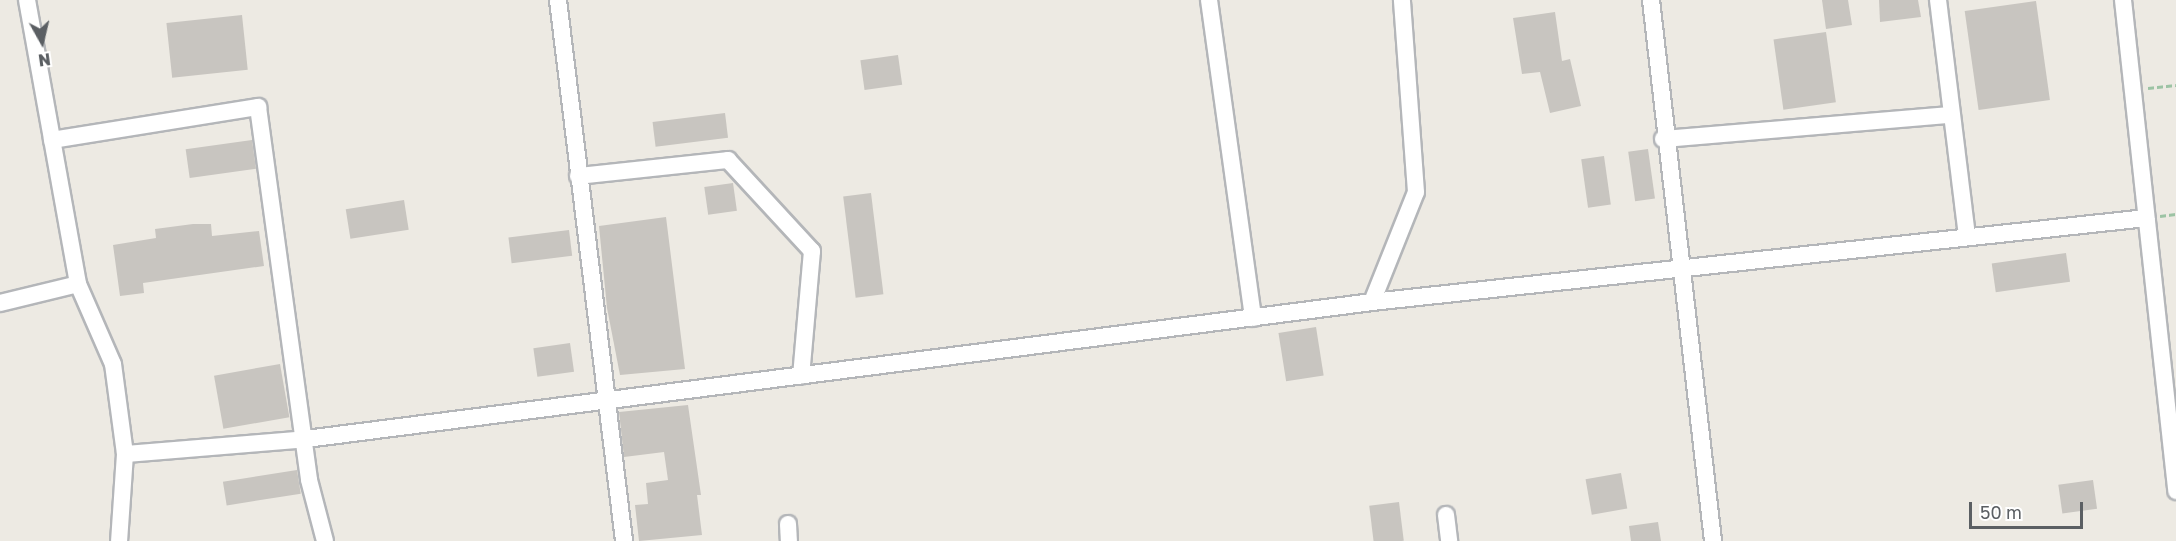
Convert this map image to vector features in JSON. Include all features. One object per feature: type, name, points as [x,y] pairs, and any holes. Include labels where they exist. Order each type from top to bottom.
[{"type":"street","points":[[27,0],[78,284],[114,364],[125,454],[119,541]]},
{"type":"street","points":[[558,0],[604,401],[624,541]]},
{"type":"street","points":[[1209,0],[1253,318]]},
{"type":"street","points":[[1372,302],[1416,192],[1402,0]]},
{"type":"street","points":[[1651,0],[1664,139],[1713,541]]},
{"type":"street","points":[[1938,0],[1967,235]]},
{"type":"street","points":[[2123,0],[2176,491]]},
{"type":"street","points":[[52,140],[258,107],[306,439],[309,480],[326,541]]},
{"type":"street","points":[[1664,139],[1951,115]]},
{"type":"street","points":[[578,176],[728,160],[812,251],[801,376]]},
{"type":"street","points":[[125,454],[306,439],[1372,302],[1967,235],[2146,218]]},
{"type":"street","points":[[0,303],[78,284]]},
{"type":"street","points":[[1446,515],[1449,541]]},
{"type":"path","points":[[2131,90],[2176,85]]},
{"type":"building","points":[[1822,0],[1848,0],[1852,25],[1826,29]]},
{"type":"building","points":[[1879,0],[1918,0],[1921,17],[1880,22]]},
{"type":"building","points":[[2036,1],[2050,100],[1979,110],[1965,11]]},
{"type":"building","points":[[1555,12],[1562,61],[1570,59],[1581,106],[1550,113],[1540,72],[1522,74],[1513,18]]},
{"type":"building","points":[[242,15],[248,70],[172,78],[166,23]]},
{"type":"building","points":[[1826,32],[1836,102],[1783,110],[1774,39]]},
{"type":"building","points":[[898,55],[902,85],[865,90],[860,60]]},
{"type":"building","points":[[725,113],[728,138],[656,147],[653,122]]},
{"type":"building","points":[[252,140],[256,169],[190,178],[186,149]]},
{"type":"building","points":[[1648,149],[1655,199],[1635,201],[1628,152]]},
{"type":"building","points":[[1604,156],[1611,205],[1588,208],[1581,159]]},
{"type":"building","points":[[733,183],[737,211],[708,215],[704,187]]},
{"type":"building","points":[[871,193],[883,294],[856,298],[843,196]]},
{"type":"building","points":[[404,200],[409,230],[350,239],[346,209]]},
{"type":"building","points":[[666,217],[685,369],[620,375],[607,308],[599,226]]},
{"type":"building","points":[[211,224],[212,236],[259,231],[264,266],[143,283],[144,293],[120,296],[113,245],[156,238],[155,229]]},
{"type":"building","points":[[569,230],[572,256],[512,263],[508,237]]},
{"type":"building","points":[[2066,253],[2070,282],[1996,292],[1992,263]]},
{"type":"building","points":[[1316,327],[1324,375],[1286,381],[1278,333]]},
{"type":"building","points":[[570,343],[574,372],[537,377],[533,348]]},
{"type":"building","points":[[280,364],[289,417],[223,429],[214,376]]},
{"type":"building","points":[[688,405],[701,495],[697,495],[702,535],[639,541],[635,505],[648,504],[646,483],[668,480],[664,452],[624,457],[619,412]]},
{"type":"building","points":[[297,470],[301,494],[227,505],[223,482]]},
{"type":"building","points":[[1621,473],[1627,508],[1592,515],[1586,479]]},
{"type":"building","points":[[2093,480],[2097,509],[2062,514],[2058,485]]},
{"type":"building","points":[[1399,502],[1404,541],[1374,541],[1369,506]]},
{"type":"building","points":[[1658,522],[1661,541],[1631,541],[1629,526]]}]
